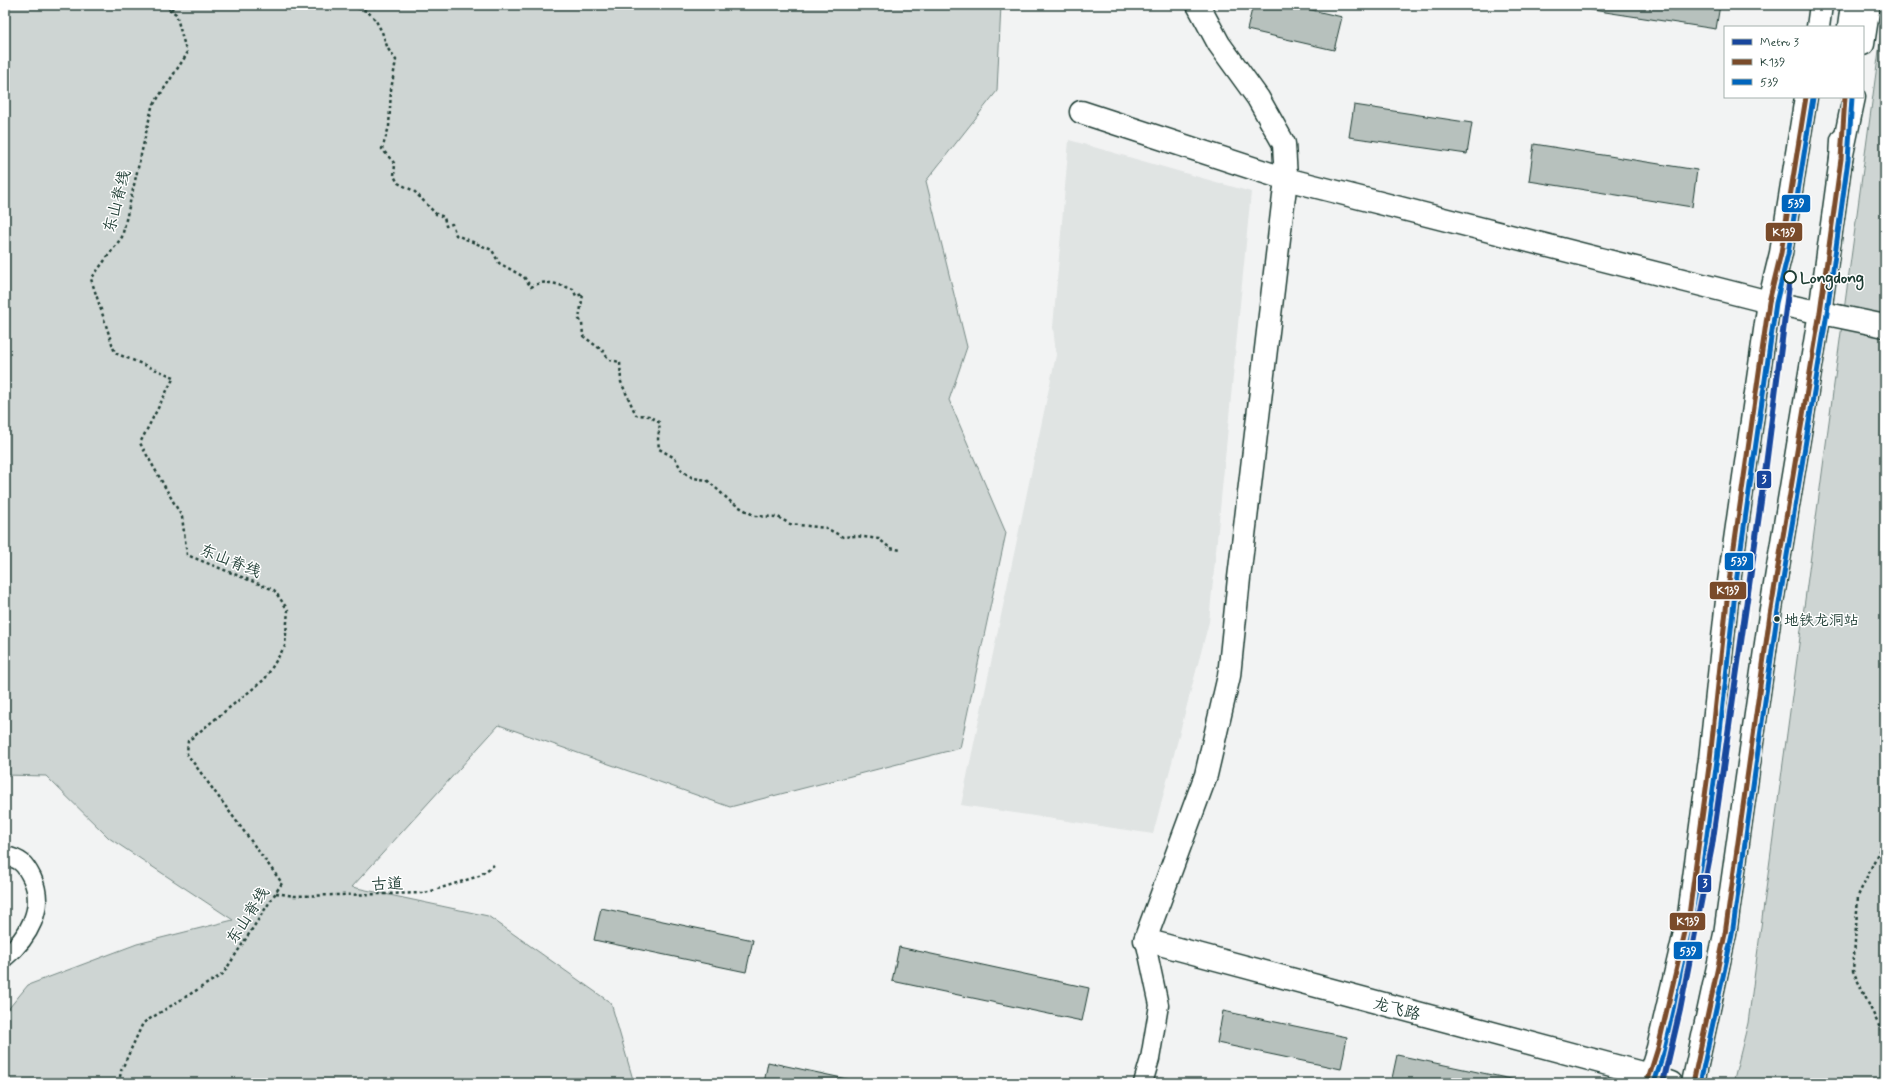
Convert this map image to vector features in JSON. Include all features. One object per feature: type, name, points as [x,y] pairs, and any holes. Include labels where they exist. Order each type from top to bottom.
[{"type":"main road","points":[[1146,940],[1206,775],[1229,676],[1240,562],[1286,179],[1284,144],[1258,98],[1219,44],[1198,5]]},
{"type":"main road","points":[[1818,26],[1821,5]]},
{"type":"main road","points":[[1849,26],[1852,5]]},
{"type":"main road","points":[[1864,38],[1869,5]]},
{"type":"main road","points":[[1648,1079],[1658,1048],[1689,915],[1710,759],[1729,582],[1769,302],[1781,253],[1806,98]]},
{"type":"main road","points":[[1841,159],[1845,98]]},
{"type":"main road","points":[[1693,1083],[1725,934],[1770,615],[1820,312],[1841,159],[1854,98]]},
{"type":"main road","points":[[1081,112],[1286,179],[1769,302],[1885,326]]},
{"type":"main road","name":"龙飞路","points":[[1146,940],[1648,1079],[1671,1083]]},
{"type":"street","points":[[5,856],[19,859],[28,871],[36,888],[38,903],[28,934],[16,948],[5,957]]},
{"type":"street","points":[[1143,1083],[1150,1059],[1159,1005],[1146,940]]},
{"type":"path","points":[[163,5],[171,10],[176,5]]},
{"type":"path","points":[[346,5],[367,11],[375,19],[382,32],[388,49],[396,60],[391,90],[389,127],[382,149],[395,164],[394,176],[398,183],[414,191],[436,214],[444,217],[446,226],[452,224],[456,234],[492,250],[499,262],[524,277],[531,287],[539,282],[546,282],[573,289],[576,296],[583,294],[579,319],[582,323],[583,336],[603,351],[609,360],[620,362],[621,382],[636,415],[649,416],[660,423],[658,440],[659,449],[675,458],[682,471],[693,478],[708,480],[731,502],[755,516],[778,517],[790,524],[826,528],[843,537],[856,536],[880,539],[890,548],[901,550]]},
{"type":"path","name":"东山脊线","points":[[119,1083],[122,1072],[143,1023],[223,974],[282,883],[187,754],[188,741],[265,678],[284,646],[288,610],[274,590],[187,555],[182,517],[140,443],[174,377],[115,353],[91,279],[122,237],[152,107],[187,54],[176,14],[171,10]]},
{"type":"path","points":[[1885,838],[1858,896],[1853,971],[1881,1030],[1885,1030]]},
{"type":"path","name":"古道","points":[[276,893],[294,896],[425,894],[479,876],[494,865]]},
{"type":"shaded area","points":[[5,5],[1001,5],[997,91],[926,181],[967,347],[949,400],[1006,533],[960,748],[730,807],[499,725],[352,887],[488,916],[611,1003],[634,1083],[5,1083],[5,1013],[28,985],[137,944],[233,920],[109,838],[46,776],[5,775]]},
{"type":"shaded area","points":[[1885,6],[1885,1083],[1733,1083],[1748,1023]]},
{"type":"shaded area","points":[[1069,140],[1251,192],[1209,622],[1153,834],[961,805],[1056,355],[1053,327]]},
{"type":"building","points":[[1253,5],[1290,5],[1342,17],[1334,50],[1247,30]]},
{"type":"building","points":[[1580,5],[1720,5],[1716,29],[1579,8]]},
{"type":"building","points":[[1354,105],[1472,123],[1467,154],[1349,137]]},
{"type":"building","points":[[1534,144],[1697,170],[1692,207],[1529,181]]},
{"type":"building","points":[[601,908],[753,940],[746,972],[594,940]]},
{"type":"building","points":[[899,947],[1089,988],[1082,1021],[892,981]]},
{"type":"building","points":[[1223,1011],[1347,1037],[1341,1069],[1217,1043]]},
{"type":"building","points":[[1397,1055],[1530,1083],[1391,1083]]},
{"type":"building","points":[[768,1062],[865,1083],[764,1083]]},
{"type":"metro line","name":"3","points":[[1663,1083],[1680,1010],[1712,846],[1765,473],[1790,277]]},
{"type":"transit line","name":"K139","points":[[1647,1083],[1658,1048],[1689,915],[1710,759],[1729,582],[1769,302],[1781,253],[1806,98]]},
{"type":"transit line","name":"539","points":[[1654,1083],[1665,1050],[1696,916],[1717,760],[1736,583],[1776,303],[1788,254],[1813,98]]},
{"type":"transit line","name":"K139","points":[[1693,1083],[1725,934],[1770,615],[1820,312],[1841,159],[1845,98]]},
{"type":"transit line","name":"539","points":[[1700,1083],[1732,935],[1777,616],[1827,313],[1848,160],[1852,98]]},
{"type":"place","name":"Longdong","points":[[1790,277]]},
{"type":"place","name":"地铁龙洞站","points":[[1777,619]]}]
